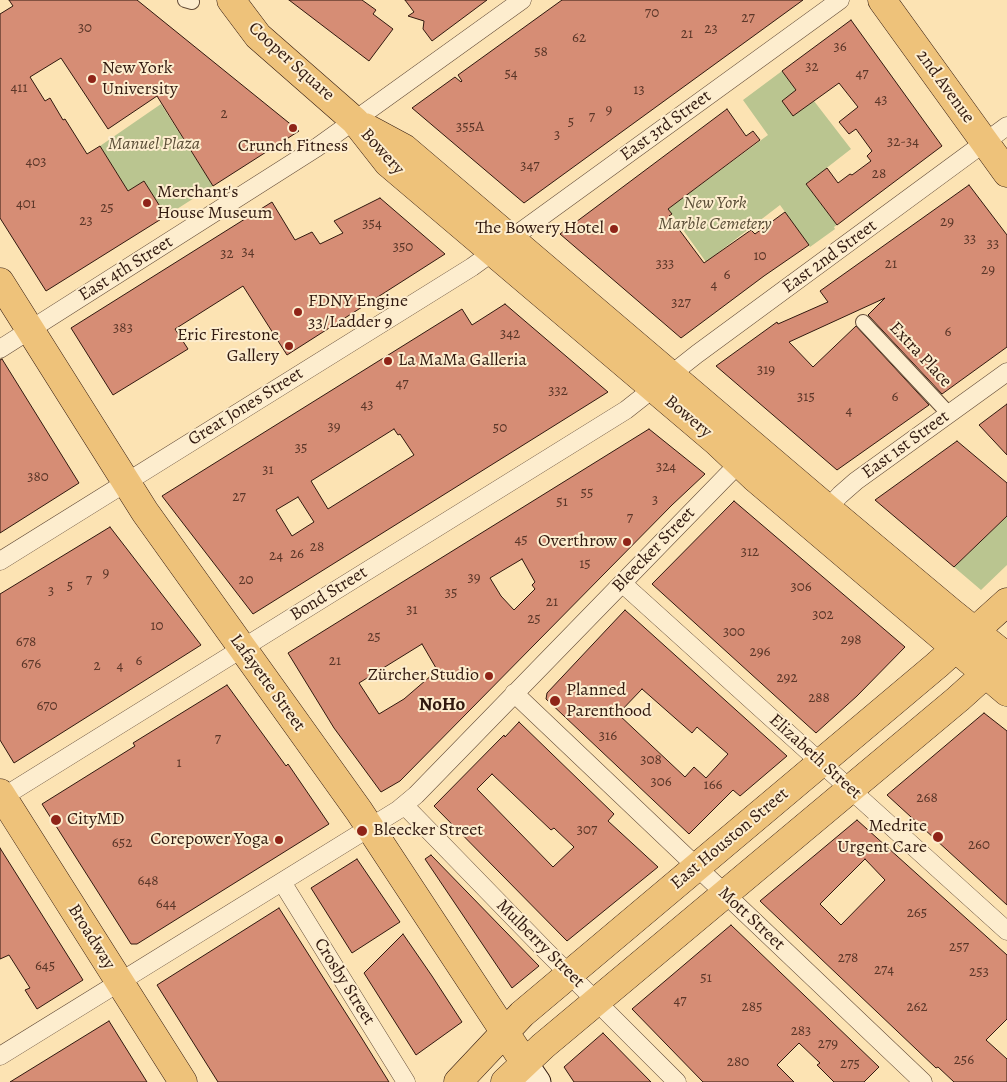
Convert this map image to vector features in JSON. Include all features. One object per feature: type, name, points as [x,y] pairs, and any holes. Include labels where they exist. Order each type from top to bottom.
[{"type":"main road","name":"Cooper Square","points":[[231,0],[258,36],[355,121]]},
{"type":"main road","name":"2nd Avenue","points":[[882,0],[1007,174]]},
{"type":"main road","name":"Bowery","points":[[355,121],[388,163],[500,245],[661,381],[717,442],[747,455],[965,640],[986,674],[1007,692]]},
{"type":"main road","name":"Lafayette Street","points":[[0,282],[145,512],[370,828],[531,1072]]},
{"type":"main road","name":"East Houston Street","points":[[458,1082],[522,1014],[965,640],[1007,602]]},
{"type":"main road","name":"Bowery","points":[[965,640],[1007,656]]},
{"type":"main road","points":[[505,1082],[531,1072],[597,1001],[1007,656]]},
{"type":"main road","name":"Broadway","points":[[1,795],[183,1082]]},
{"type":"street","name":"East 4th Street","points":[[0,348],[316,148],[522,0]]},
{"type":"street","name":"East 3rd Street","points":[[500,245],[840,0]]},
{"type":"street","name":"East 2nd Street","points":[[661,381],[1007,126]]},
{"type":"street","name":"Great Jones Street","points":[[0,561],[466,270],[500,245]]},
{"type":"street","name":"Extra Place","points":[[863,322],[949,414]]},
{"type":"street","name":"East 1st Street","points":[[820,517],[856,481],[1007,372]]},
{"type":"street","name":"Bond Street","points":[[1,795],[626,410],[661,381]]},
{"type":"street","name":"Bleecker Street","points":[[0,1056],[370,828],[404,805],[747,455]]},
{"type":"street","name":"Elizabeth Street","points":[[622,583],[1007,931]]},
{"type":"street","name":"Mott Street","points":[[514,693],[923,1082]]},
{"type":"street","name":"Mulberry Street","points":[[404,805],[677,1082]]},
{"type":"street","name":"Crosby Street","points":[[282,882],[406,1082]]},
{"type":"green space","name":"New York Marble Cemetery","points":[[782,71],[808,105],[814,101],[851,149],[806,184],[837,225],[834,227],[835,229],[810,247],[780,205],[706,262],[668,209],[768,135],[743,100]]},
{"type":"green space","name":"Manuel Plaza","points":[[161,104],[213,186],[166,216],[144,181],[128,191],[100,146]]},
{"type":"green space","points":[[1007,516],[1007,565],[981,590],[954,567]]},
{"type":"building","points":[[9,0],[137,0],[299,131],[213,186],[157,96],[108,129],[61,58],[30,77],[45,101],[50,98],[87,154],[100,146],[128,191],[144,181],[166,216],[46,291],[0,218],[0,14],[13,6]]},
{"type":"building","points":[[289,0],[362,0],[376,10],[373,14],[393,29],[369,61]]},
{"type":"building","points":[[405,0],[487,0],[432,41],[423,29],[424,21],[408,16],[414,12]]},
{"type":"building","points":[[562,0],[803,0],[524,203],[412,108],[455,77],[461,82],[458,75]]},
{"type":"building","points":[[851,20],[942,146],[837,225],[806,184],[827,168],[838,183],[871,161],[867,156],[872,151],[856,129],[849,134],[839,122],[858,107],[839,83],[793,116],[782,101],[796,90],[782,71]]},
{"type":"building","points":[[727,109],[746,136],[753,131],[760,140],[668,209],[672,214],[669,216],[704,263],[751,230],[755,234],[785,212],[809,245],[681,338],[560,234]]},
{"type":"building","points":[[969,185],[1007,235],[1007,347],[942,394],[868,315],[885,298],[789,342],[813,367],[856,326],[929,405],[837,470],[716,366],[777,322],[778,324],[828,302],[820,291]]},
{"type":"building","points":[[380,198],[445,254],[287,355],[243,286],[175,329],[188,349],[113,395],[71,328],[272,202],[295,240],[312,232],[320,244],[343,233],[334,221]]},
{"type":"building","points":[[505,304],[608,392],[253,614],[162,496],[462,309],[472,325]],"holes":[[[394,429],[398,435],[400,434],[414,455],[328,509],[311,481]],[[298,497],[314,522],[292,536],[276,510]]]},
{"type":"building","points":[[2,359],[79,483],[0,533],[0,360]]},
{"type":"building","points":[[1007,404],[1007,455],[979,425]]},
{"type":"building","points":[[649,429],[705,474],[672,505],[400,781],[381,792],[334,728],[288,653]],"holes":[[[522,559],[535,582],[532,585],[535,589],[514,610],[501,596],[490,578]],[[422,644],[436,668],[432,672],[433,674],[404,699],[379,714],[359,683]]]},
{"type":"building","points":[[957,441],[1007,483],[1007,516],[954,567],[875,500]]},
{"type":"building","points":[[734,501],[905,647],[857,696],[816,733],[652,584]]},
{"type":"building","points":[[110,527],[201,645],[14,763],[0,740],[0,594]]},
{"type":"building","points":[[625,610],[787,756],[740,796],[733,790],[689,834],[546,699],[547,693]],"holes":[[[642,689],[692,733],[697,727],[728,754],[706,778],[694,767],[685,777],[618,714]]]},
{"type":"building","points":[[227,685],[286,766],[288,764],[329,824],[137,944],[131,944],[42,804],[135,746],[133,743]]},
{"type":"building","points":[[984,713],[1007,731],[1007,905],[887,795]]},
{"type":"building","points":[[519,722],[614,814],[608,821],[658,867],[567,941],[434,806],[504,735],[505,737]],"holes":[[[492,774],[551,830],[554,828],[574,847],[553,867],[477,789]]]},
{"type":"building","points":[[857,820],[1007,955],[1007,1019],[986,1040],[1007,1059],[1007,1082],[954,1082],[938,1067],[936,1068],[760,901]],"holes":[[[865,859],[885,880],[841,925],[820,904]]]},
{"type":"building","points":[[0,848],[83,980],[37,1009],[25,990],[30,988],[9,955],[0,959]]},
{"type":"building","points":[[431,855],[539,966],[512,988],[425,859]]},
{"type":"building","points":[[357,859],[400,922],[352,953],[311,888]]},
{"type":"building","points":[[279,908],[389,1082],[218,1082],[157,985]]},
{"type":"building","points":[[731,925],[879,1067],[864,1082],[834,1082],[817,1065],[820,1063],[799,1043],[777,1065],[794,1082],[703,1082],[632,1009]]},
{"type":"building","points":[[403,934],[462,1022],[416,1055],[364,973]]},
{"type":"building","points":[[109,1021],[147,1082],[10,1082]]},
{"type":"building","points":[[603,1033],[651,1082],[574,1082],[564,1067]]},
{"type":"place","name":"New York University","points":[[92,79]]},
{"type":"place","name":"Crunch Fitness","points":[[293,128]]},
{"type":"place","name":"Merchant's House Museum","points":[[147,203]]},
{"type":"place","name":"The Bowery Hotel","points":[[614,229]]},
{"type":"place","name":"FDNY Engine 33/Ladder 9","points":[[298,312]]},
{"type":"place","name":"Eric Firestone Gallery","points":[[289,346]]},
{"type":"place","name":"La MaMa Galleria","points":[[388,361]]},
{"type":"place","name":"Overthrow","points":[[627,542]]},
{"type":"place","name":"Zürcher Studio","points":[[489,676]]},
{"type":"place","name":"Planned Parenthood","points":[[555,701]]},
{"type":"place","name":"CityMD","points":[[56,820]]},
{"type":"place","name":"Bleecker Street","points":[[362,831]]},
{"type":"place","name":"Medrite Urgent Care","points":[[938,837]]},
{"type":"place","name":"Corepower Yoga","points":[[279,840]]},
{"type":"district","name":"NoHo","points":[[442,705]]}]
